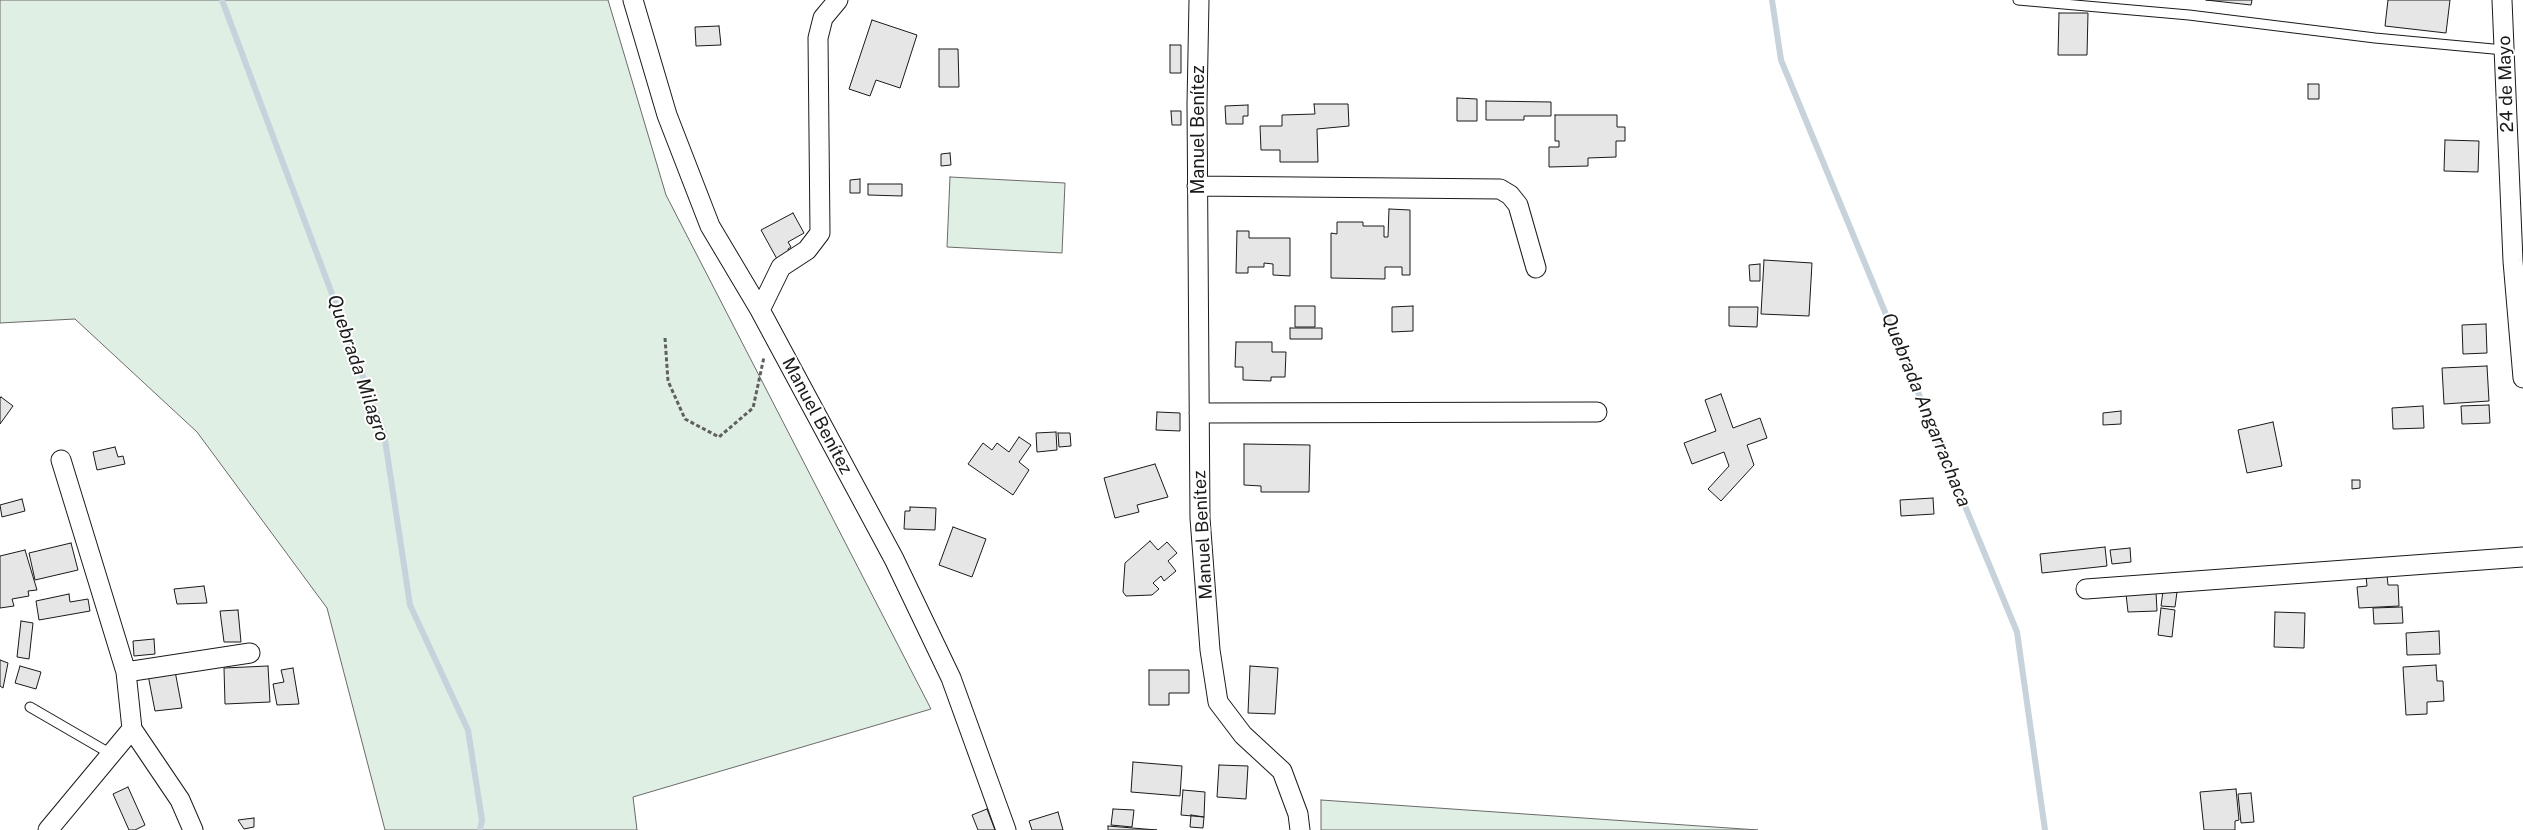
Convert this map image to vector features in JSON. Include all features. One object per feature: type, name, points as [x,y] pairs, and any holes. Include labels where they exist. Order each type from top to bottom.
[{"type":"street","name":"Manuel Benítez","points":[[633,0],[667,115],[710,226],[760,310],[894,559],[947,669],[1006,830]]},
{"type":"street","points":[[760,310],[781,267],[807,250],[820,233],[818,38],[823,18],[838,0]]},
{"type":"street","name":"Manuel Benítez","points":[[1199,0],[1197,186],[1200,518],[1210,650],[1218,702],[1243,736],[1282,771],[1298,814],[1300,830]]},
{"type":"street","name":"24 de Mayo","points":[[2502,0],[2512,261],[2523,378]]},
{"type":"street","points":[[1197,186],[1500,189],[1510,195],[1518,205],[1536,268]]},
{"type":"street","points":[[1199,413],[1597,412]]},
{"type":"street","points":[[62,460],[126,672],[132,729],[180,800],[193,830]]},
{"type":"street","points":[[2086,589],[2523,557]]},
{"type":"street","points":[[126,672],[250,653]]},
{"type":"street","points":[[48,830],[132,729]]},
{"type":"lane","points":[[2018,0],[2189,15],[2375,38],[2504,50]]},
{"type":"lane","points":[[30,707],[111,754]]},
{"type":"path","points":[[665,338],[668,381],[685,420],[719,437],[753,408],[764,354]]},
{"type":"green space","points":[[0,0],[608,0],[666,195],[931,709],[633,797],[637,830],[385,830],[327,608],[197,432],[75,319],[0,323]]},
{"type":"green space","points":[[950,177],[1065,183],[1062,253],[947,247]]},
{"type":"green space","points":[[1321,800],[1758,830],[1321,830]]},
{"type":"building","points":[[2206,0],[2252,0],[2251,5]]},
{"type":"building","points":[[2388,0],[2450,0],[2446,33],[2385,26]]},
{"type":"building","points":[[2059,13],[2088,13],[2087,55],[2058,55]]},
{"type":"building","points":[[872,20],[917,35],[900,88],[876,80],[870,96],[849,89]]},
{"type":"building","points":[[719,26],[721,45],[696,46],[695,27]]},
{"type":"building","points":[[1170,45],[1181,45],[1181,73],[1170,73]]},
{"type":"building","points":[[939,49],[958,49],[959,87],[939,87]]},
{"type":"building","points":[[2308,84],[2319,84],[2319,99],[2308,99]]},
{"type":"building","points":[[1457,98],[1477,99],[1477,121],[1457,121]]},
{"type":"building","points":[[1486,101],[1551,102],[1551,116],[1524,116],[1524,120],[1486,120]]},
{"type":"building","points":[[1314,104],[1348,104],[1349,126],[1317,129],[1318,162],[1280,162],[1280,150],[1261,150],[1260,126],[1282,126],[1282,115],[1315,114]]},
{"type":"building","points":[[1248,105],[1248,116],[1243,116],[1243,124],[1226,124],[1225,106]]},
{"type":"building","points":[[1171,111],[1181,111],[1181,125],[1172,125]]},
{"type":"building","points":[[1555,115],[1617,115],[1617,127],[1625,127],[1625,141],[1616,141],[1616,157],[1588,158],[1588,166],[1549,167],[1549,147],[1559,147],[1559,141],[1555,141]]},
{"type":"building","points":[[2445,140],[2479,141],[2478,172],[2444,171]]},
{"type":"building","points":[[950,153],[951,165],[941,166],[941,154]]},
{"type":"building","points":[[860,179],[860,193],[850,193],[850,180]]},
{"type":"building","points":[[868,184],[902,184],[902,196],[868,195]]},
{"type":"building","points":[[1389,209],[1410,210],[1410,275],[1402,275],[1402,267],[1385,267],[1385,279],[1331,278],[1331,233],[1337,234],[1337,222],[1363,222],[1363,226],[1384,226],[1384,237],[1388,237]]},
{"type":"building","points":[[793,213],[804,233],[788,242],[791,247],[788,249],[789,252],[777,259],[761,230]]},
{"type":"building","points":[[1237,231],[1249,231],[1249,238],[1290,238],[1290,276],[1273,275],[1273,264],[1264,263],[1264,267],[1248,267],[1248,273],[1236,273]]},
{"type":"building","points":[[1764,260],[1812,263],[1809,316],[1761,314]]},
{"type":"building","points":[[1760,264],[1760,281],[1750,281],[1749,265]]},
{"type":"building","points":[[1295,306],[1315,306],[1315,327],[1295,327]]},
{"type":"building","points":[[1413,306],[1413,331],[1392,332],[1392,307]]},
{"type":"building","points":[[1729,307],[1758,307],[1757,327],[1729,326]]},
{"type":"building","points":[[2486,324],[2487,353],[2463,354],[2462,325]]},
{"type":"building","points":[[1290,328],[1322,328],[1322,339],[1290,339]]},
{"type":"building","points":[[1236,342],[1272,342],[1272,352],[1286,352],[1285,377],[1271,377],[1271,381],[1243,380],[1243,367],[1235,367]]},
{"type":"building","points":[[2487,366],[2489,401],[2444,404],[2442,368]]},
{"type":"building","points":[[1721,394],[1733,428],[1760,418],[1767,438],[1747,445],[1754,465],[1721,501],[1708,489],[1729,466],[1724,452],[1692,464],[1684,443],[1716,431],[1705,400]]},
{"type":"building","points":[[0,398],[13,406],[0,424]]},
{"type":"building","points":[[2489,405],[2490,423],[2462,424],[2461,406]]},
{"type":"building","points":[[2423,406],[2424,428],[2393,429],[2392,408]]},
{"type":"building","points":[[2121,411],[2121,424],[2103,425],[2103,413]]},
{"type":"building","points":[[1157,412],[1180,413],[1180,431],[1156,430]]},
{"type":"building","points":[[2273,422],[2282,466],[2247,473],[2238,430]]},
{"type":"building","points":[[1056,432],[1057,450],[1037,452],[1036,433]]},
{"type":"building","points":[[1058,433],[1070,433],[1071,446],[1059,447]]},
{"type":"building","points":[[1019,437],[1031,445],[1019,462],[1029,470],[1013,495],[968,464],[983,443],[992,450],[997,443],[1009,452]]},
{"type":"building","points":[[1244,444],[1310,445],[1309,492],[1261,492],[1261,486],[1244,485]]},
{"type":"building","points":[[115,447],[118,457],[123,456],[125,464],[97,470],[93,452]]},
{"type":"building","points":[[1155,464],[1168,497],[1137,505],[1139,512],[1115,518],[1104,478]]},
{"type":"building","points":[[2352,480],[2360,480],[2360,488],[2352,489]]},
{"type":"building","points":[[1933,498],[1934,514],[1901,516],[1900,500]]},
{"type":"building","points":[[22,499],[25,511],[2,517],[0,505]]},
{"type":"building","points":[[910,507],[936,508],[935,530],[904,529],[905,511],[910,511]]},
{"type":"building","points":[[953,527],[986,539],[972,577],[939,565]]},
{"type":"building","points":[[1150,541],[1158,550],[1167,542],[1177,553],[1168,561],[1176,571],[1164,581],[1161,576],[1153,583],[1159,589],[1152,595],[1126,596],[1123,592],[1125,563]]},
{"type":"building","points":[[71,543],[78,570],[35,580],[29,553]]},
{"type":"building","points":[[2105,547],[2107,566],[2042,573],[2040,554]]},
{"type":"building","points":[[2130,548],[2131,562],[2112,564],[2110,550]]},
{"type":"building","points":[[25,550],[37,590],[28,591],[29,596],[12,599],[14,606],[0,608],[0,556]]},
{"type":"building","points":[[2387,575],[2388,585],[2398,585],[2399,606],[2359,608],[2357,587],[2367,586],[2366,576]]},
{"type":"building","points":[[204,586],[207,603],[177,604],[174,589]]},
{"type":"building","points":[[2163,591],[2177,592],[2175,607],[2161,606]]},
{"type":"building","points":[[2156,592],[2157,611],[2128,612],[2126,594]]},
{"type":"building","points":[[69,594],[70,602],[88,599],[90,611],[39,620],[36,601]]},
{"type":"building","points":[[2402,607],[2403,623],[2374,624],[2373,608]]},
{"type":"building","points":[[2161,608],[2175,610],[2172,637],[2158,635]]},
{"type":"building","points":[[238,610],[241,642],[224,642],[220,611]]},
{"type":"building","points":[[2275,612],[2305,613],[2304,648],[2274,647]]},
{"type":"building","points":[[21,621],[33,623],[29,659],[17,657]]},
{"type":"building","points":[[2439,631],[2440,654],[2407,655],[2406,633]]},
{"type":"building","points":[[154,639],[155,654],[134,656],[133,641]]},
{"type":"building","points":[[0,660],[8,663],[3,688],[0,686]]},
{"type":"building","points":[[2436,665],[2437,681],[2443,681],[2444,701],[2427,702],[2427,714],[2406,715],[2403,667]]},
{"type":"building","points":[[20,666],[41,672],[36,689],[15,683]]},
{"type":"building","points":[[268,666],[270,702],[225,704],[224,668]]},
{"type":"building","points":[[1250,666],[1278,668],[1275,714],[1248,713]]},
{"type":"building","points":[[293,668],[299,704],[277,705],[273,684],[284,682],[281,670]]},
{"type":"building","points":[[1149,670],[1189,670],[1189,693],[1169,693],[1169,705],[1149,705]]},
{"type":"building","points":[[175,671],[182,708],[155,711],[148,675]]},
{"type":"building","points":[[1133,762],[1182,766],[1180,796],[1131,792]]},
{"type":"building","points":[[1219,765],[1248,766],[1246,799],[1217,797]]},
{"type":"building","points":[[128,787],[145,825],[135,830],[129,830],[113,794]]},
{"type":"building","points":[[2236,789],[2239,820],[2235,821],[2235,830],[2204,830],[2200,792]]},
{"type":"building","points":[[1183,790],[1205,792],[1204,817],[1181,815]]},
{"type":"building","points":[[2251,793],[2254,822],[2241,823],[2238,794]]},
{"type":"building","points":[[987,809],[995,830],[978,830],[972,815]]},
{"type":"building","points":[[1113,809],[1134,810],[1132,827],[1111,825]]},
{"type":"building","points":[[1058,812],[1063,830],[1032,830],[1029,821]]},
{"type":"building","points":[[1191,815],[1204,817],[1203,828],[1190,827]]},
{"type":"building","points":[[254,818],[254,827],[244,829],[238,820]]},
{"type":"building","points":[[1108,826],[1157,830],[1108,830]]},
{"type":"waterway","name":"Quebrada Milagro","points":[[222,0],[384,433],[410,605],[468,730],[482,820],[480,830]]},
{"type":"waterway","name":"Quebrada Angarrachaca","points":[[1772,0],[1781,60],[2017,632],[2045,830]]}]
